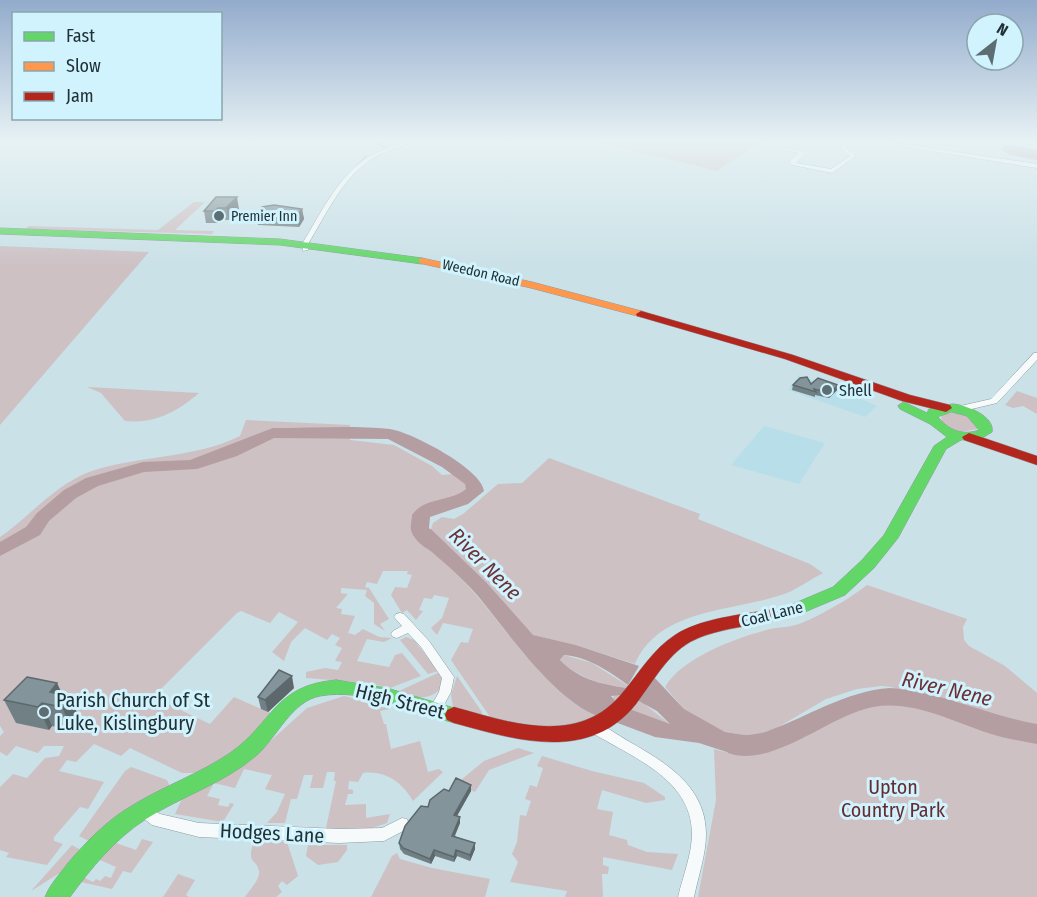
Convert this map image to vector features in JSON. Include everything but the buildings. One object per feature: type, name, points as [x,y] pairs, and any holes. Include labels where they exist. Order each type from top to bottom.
[{"type":"main road","name":"Weedon Road","points":[[0,231],[308,242],[419,259],[541,287],[778,354],[951,409],[974,414],[984,422]]},
{"type":"main road","name":"Weedon Road","points":[[0,239],[223,245],[308,242],[432,269],[560,301],[796,368],[907,407],[934,424],[964,437]]},
{"type":"main road","points":[[951,409],[934,412],[934,424],[940,446],[964,437],[983,434],[986,429],[984,422]]},
{"type":"main road","points":[[984,422],[1001,436],[1037,452]]},
{"type":"main road","points":[[964,437],[1000,446],[1037,461]]},
{"type":"main road","name":"Coal Lane","points":[[602,724],[631,695],[647,670],[681,639],[698,631],[789,612],[839,591],[868,564],[890,538],[940,446]]},
{"type":"main road","name":"High Street","points":[[56,897],[101,842],[124,822],[224,767],[252,748],[294,701],[309,692],[352,688],[538,735],[573,734],[602,724]]},
{"type":"street","points":[[308,242],[335,197],[348,182]]},
{"type":"street","points":[[951,409],[990,403],[1000,396],[1037,355]]},
{"type":"street","points":[[984,422],[990,403]]},
{"type":"street","points":[[400,617],[448,677],[446,692],[435,710]]},
{"type":"street","points":[[398,634],[410,627]]},
{"type":"street","points":[[602,724],[676,777],[692,804],[699,833],[686,897]]},
{"type":"street","name":"Hodges Lane","points":[[143,810],[157,820],[199,830],[339,836],[384,834],[402,824]]},
{"type":"shaded area","points":[[799,375],[877,406],[865,417],[788,390]]},
{"type":"shaded area","points":[[764,426],[825,443],[799,484],[731,465]]},
{"type":"shaded area","points":[[431,529],[486,582],[533,635],[576,645],[639,666],[628,685],[590,662],[564,655],[560,660],[574,672],[590,680],[626,688],[621,695],[611,696],[616,702],[600,717],[565,696],[533,664],[470,587],[413,535]]},
{"type":"shaded area","points":[[652,675],[684,709],[725,732],[751,736],[761,751],[736,755],[699,743],[655,737],[615,722],[627,708],[670,724],[657,711],[635,699]]},
{"type":"green space","points":[[194,202],[205,202],[175,230],[214,231],[212,234],[25,229],[29,226],[158,230]]},
{"type":"green space","points":[[0,246],[149,252],[0,425]]},
{"type":"green space","points":[[87,387],[199,393],[165,415],[146,421],[125,421],[101,393]]},
{"type":"green space","points":[[1017,391],[1037,398],[1037,414],[1023,406],[1013,408],[1005,405]]},
{"type":"green space","points":[[954,412],[970,417],[978,429],[959,432],[942,424],[941,415]]},
{"type":"green space","points":[[246,420],[350,425],[350,440],[394,445],[432,466],[442,475],[464,473],[473,482],[475,491],[462,500],[434,508],[421,515],[422,533],[414,536],[470,588],[549,681],[565,696],[600,717],[572,725],[545,726],[490,717],[451,660],[461,642],[468,643],[473,629],[443,623],[437,635],[431,628],[442,618],[449,598],[434,595],[432,599],[424,598],[419,610],[423,611],[416,620],[407,610],[402,613],[391,595],[395,587],[407,588],[412,575],[407,574],[408,571],[383,571],[377,584],[367,582],[365,587],[369,588],[389,619],[380,624],[385,631],[374,624],[374,603],[365,596],[367,590],[341,588],[341,593],[348,594],[336,608],[342,609],[341,614],[355,616],[348,633],[355,635],[363,629],[379,637],[392,638],[384,642],[367,639],[357,661],[389,667],[395,655],[402,653],[421,676],[390,688],[368,683],[306,678],[306,672],[325,668],[338,670],[342,662],[335,661],[342,648],[335,645],[340,638],[332,634],[327,640],[305,628],[291,642],[284,661],[272,652],[298,622],[279,612],[270,623],[241,611],[153,697],[210,724],[234,697],[275,715],[249,744],[196,773],[182,773],[130,748],[121,756],[94,744],[76,762],[67,760],[59,771],[104,782],[88,809],[80,807],[54,837],[54,841],[63,844],[47,865],[6,857],[9,853],[0,850],[0,787],[13,774],[27,778],[45,758],[59,756],[64,746],[44,746],[38,753],[16,746],[7,756],[0,752],[0,736],[4,732],[0,726],[0,537],[54,493],[89,472],[127,462],[204,449],[240,436]]},
{"type":"green space","points":[[549,458],[700,514],[698,519],[810,564],[823,573],[787,593],[681,621],[662,631],[647,645],[635,664],[576,645],[532,635],[486,582],[431,529],[433,523],[442,517],[454,519],[463,514],[498,484],[522,483]]},
{"type":"green space","points":[[867,585],[967,619],[963,627],[964,640],[969,646],[1005,666],[1037,693],[1037,730],[1000,723],[927,699],[901,695],[892,687],[881,686],[857,689],[826,699],[775,729],[751,736],[725,732],[699,719],[684,709],[665,687],[673,677],[695,659],[723,645],[751,635],[807,621],[834,607]]},
{"type":"green space","points":[[406,637],[414,640],[438,671],[428,674],[400,640]]},
{"type":"green space","points":[[564,655],[592,663],[633,689],[585,677],[560,661]]},
{"type":"green space","points":[[440,672],[443,676],[441,689],[430,696],[415,696],[399,691]]},
{"type":"green space","points":[[457,676],[482,712],[482,716],[453,707],[451,695]]},
{"type":"green space","points":[[615,694],[643,703],[671,725],[627,708],[612,699]]},
{"type":"green space","points":[[344,696],[387,707],[389,709],[380,711],[384,724],[386,724],[391,749],[420,741],[428,772],[439,769],[443,772],[413,801],[398,783],[379,773],[363,773],[358,782],[349,781],[348,789],[353,790],[353,794],[348,794],[345,805],[366,804],[366,818],[390,814],[387,823],[366,830],[326,828],[336,781],[334,781],[335,772],[327,772],[323,788],[310,788],[313,775],[304,775],[297,799],[291,799],[285,823],[267,823],[277,812],[285,794],[265,789],[272,775],[244,769],[235,788],[214,783],[207,796],[220,799],[218,805],[228,807],[230,803],[234,804],[223,822],[175,814],[182,799],[255,755],[307,708]]},
{"type":"green space","name":"Upton Country Park","points":[[872,698],[915,702],[1037,734],[1037,897],[698,897],[716,800],[714,749],[741,754],[763,751],[829,722]]},
{"type":"green space","points":[[518,748],[534,753],[489,770],[475,792],[456,784],[484,761]]},
{"type":"green space","points":[[542,756],[644,783],[665,797],[665,800],[646,803],[602,790],[597,809],[613,812],[609,835],[627,840],[628,845],[647,852],[678,854],[672,870],[603,857],[603,865],[609,867],[608,874],[602,874],[603,897],[565,897],[567,891],[510,882],[518,862],[512,854],[517,842],[520,815],[526,816],[531,801],[525,799],[530,785],[537,787],[543,768],[537,766]]},
{"type":"green space","points":[[131,767],[167,780],[170,787],[91,842],[79,836],[125,771]]},
{"type":"green space","points":[[142,839],[153,842],[131,873],[123,871],[112,889],[81,882],[83,877],[93,882],[96,879],[100,881],[105,876],[111,878],[116,867],[98,859],[116,843],[136,850]]},
{"type":"green space","points":[[254,840],[287,842],[298,876],[287,885],[282,881],[278,886],[282,892],[276,897],[245,897],[257,881],[259,874],[258,867],[251,858]]},
{"type":"green space","points":[[72,845],[83,851],[66,869],[31,891]]},
{"type":"green space","points":[[308,845],[347,845],[347,850],[338,862],[318,865],[306,856]]},
{"type":"green space","points":[[397,853],[400,859],[432,868],[490,879],[485,897],[371,897],[392,856]]},
{"type":"green space","points":[[178,874],[195,880],[186,895],[189,897],[163,897]]},
{"type":"waterway","name":"River Nene","points":[[0,550],[33,531],[43,517],[70,494],[92,482],[143,467],[169,464],[191,465],[231,452],[255,439],[273,433],[390,434],[459,470],[473,482],[475,491],[462,500],[434,508],[421,515],[420,530],[438,548]]},
{"type":"waterway","name":"River Nene","points":[[736,746],[750,746],[766,742],[858,702],[890,697],[924,702],[989,724],[1037,734]]},
{"type":"traffic: fast","points":[[0,231],[280,242],[422,261]]},
{"type":"traffic: fast","points":[[904,406],[932,421]]},
{"type":"traffic: fast","points":[[952,408],[972,413],[986,427],[985,432],[962,437],[942,429],[931,417],[934,412],[952,408]]},
{"type":"traffic: fast","points":[[794,610],[839,591],[868,564],[890,538],[941,446],[959,436]]},
{"type":"traffic: fast","points":[[56,897],[87,858],[113,831],[138,813],[234,761],[258,742],[289,705],[308,692],[320,689],[352,689],[387,696],[454,715]]},
{"type":"traffic: slow","points":[[422,261],[532,285],[641,314]]},
{"type":"traffic: jam","points":[[641,314],[789,357],[906,398],[946,408]]},
{"type":"traffic: jam","points":[[969,437],[1037,461]]},
{"type":"traffic: jam","points":[[454,715],[519,731],[542,734],[564,734],[585,730],[605,722],[622,707],[657,661],[683,638],[709,628],[767,618],[794,610]]},
{"type":"place","name":"Premier Inn","points":[[219,216]]},
{"type":"place","name":"Shell","points":[[827,390]]},
{"type":"place","name":"Parish Church of St Luke, Kislingbury","points":[[44,712]]}]
